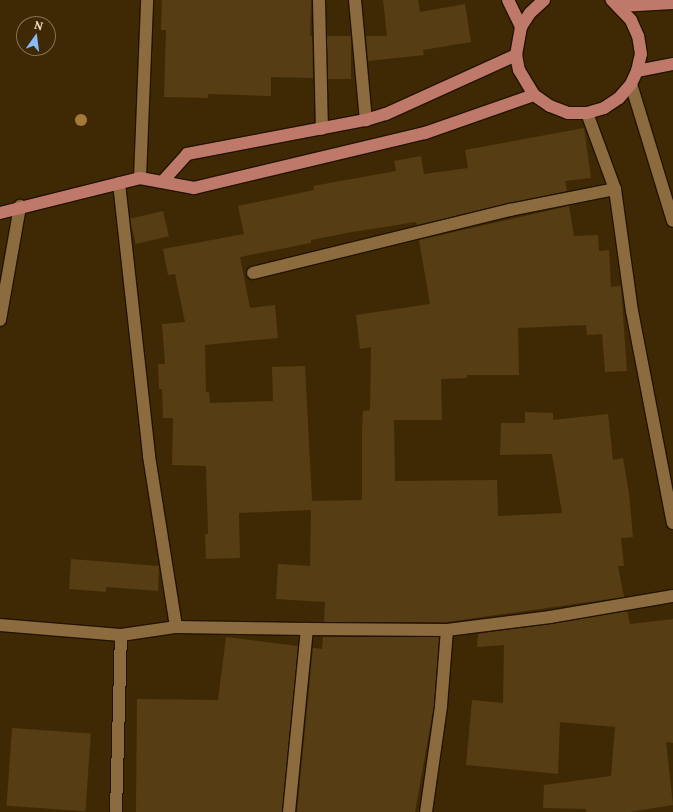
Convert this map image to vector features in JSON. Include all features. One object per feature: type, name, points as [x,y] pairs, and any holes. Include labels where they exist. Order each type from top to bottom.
[{"type":"main road","points":[[508,0],[521,27]]},
{"type":"main road","points":[[544,0],[530,12],[521,27],[516,55],[525,83],[534,95],[550,106],[568,112],[587,113],[604,108],[614,101],[631,84],[637,71],[641,54],[638,36],[631,20],[616,3]]},
{"type":"main road","points":[[616,3],[673,3]]},
{"type":"main road","points":[[163,181],[187,154],[322,129],[366,120],[386,114],[516,55]]},
{"type":"main road","points":[[637,71],[673,64]]},
{"type":"main road","points":[[0,213],[20,206],[140,178],[163,181],[194,188],[425,133],[534,95]]},
{"type":"street","points":[[140,178],[147,0]]},
{"type":"street","points":[[318,0],[322,129]]},
{"type":"street","points":[[356,0],[366,120]]},
{"type":"street","points":[[631,84],[673,221]]},
{"type":"street","points":[[587,113],[615,188],[632,311],[673,523]]},
{"type":"street","points":[[120,183],[149,456],[176,627]]},
{"type":"street","points":[[252,273],[510,210],[615,188]]},
{"type":"street","points":[[0,320],[20,206]]},
{"type":"street","points":[[0,625],[121,635],[176,627],[447,630],[550,617],[673,596]]},
{"type":"street","points":[[289,812],[307,629]]},
{"type":"street","points":[[426,812],[441,706],[447,630]]},
{"type":"street","points":[[116,812],[121,635]]},
{"type":"building","points":[[162,0],[311,0],[310,36],[312,36],[313,78],[271,77],[271,96],[208,94],[208,98],[164,97],[166,30],[161,30]]},
{"type":"building","points":[[383,0],[418,0],[420,12],[465,4],[471,42],[423,50],[424,55],[368,61],[366,36],[387,36]]},
{"type":"building","points":[[327,36],[351,36],[351,79],[327,79]]},
{"type":"building","points":[[584,128],[591,178],[565,181],[567,191],[417,225],[416,222],[352,232],[311,240],[311,243],[240,257],[250,308],[275,305],[278,338],[205,345],[206,392],[209,392],[210,403],[273,401],[272,367],[305,366],[312,501],[362,500],[363,411],[370,410],[371,347],[360,349],[356,315],[430,304],[419,240],[569,206],[574,236],[598,235],[599,251],[609,250],[611,287],[621,286],[627,371],[605,372],[602,334],[587,335],[586,325],[518,328],[519,375],[467,375],[467,378],[441,379],[442,420],[394,420],[395,481],[497,480],[498,516],[562,513],[552,454],[500,455],[501,423],[525,423],[525,412],[553,413],[553,420],[608,414],[613,460],[623,458],[629,493],[633,537],[621,538],[624,566],[618,566],[624,597],[447,622],[324,622],[325,602],[276,599],[278,564],[310,566],[311,510],[239,513],[240,558],[206,559],[205,534],[208,534],[206,466],[172,465],[173,418],[163,418],[162,389],[159,389],[158,364],[165,364],[162,324],[185,322],[175,274],[168,275],[163,249],[244,234],[238,206],[314,190],[313,186],[396,171],[394,161],[421,156],[424,174],[468,168],[465,150]]},
{"type":"building","points":[[163,211],[169,236],[136,244],[130,219]]},
{"type":"building","points":[[71,559],[159,566],[158,591],[106,587],[106,592],[69,589]]},
{"type":"building","points":[[627,611],[630,624],[673,619],[673,743],[666,742],[673,805],[630,812],[586,812],[586,809],[543,808],[544,785],[611,776],[615,727],[560,722],[558,774],[466,765],[472,700],[503,703],[504,645],[477,647],[478,634]]},
{"type":"building","points":[[226,637],[298,646],[282,812],[136,812],[137,699],[218,700]]},
{"type":"building","points":[[323,637],[439,637],[434,705],[415,812],[297,812],[313,648],[322,649]]},
{"type":"building","points":[[12,728],[91,734],[85,811],[7,806]]}]
